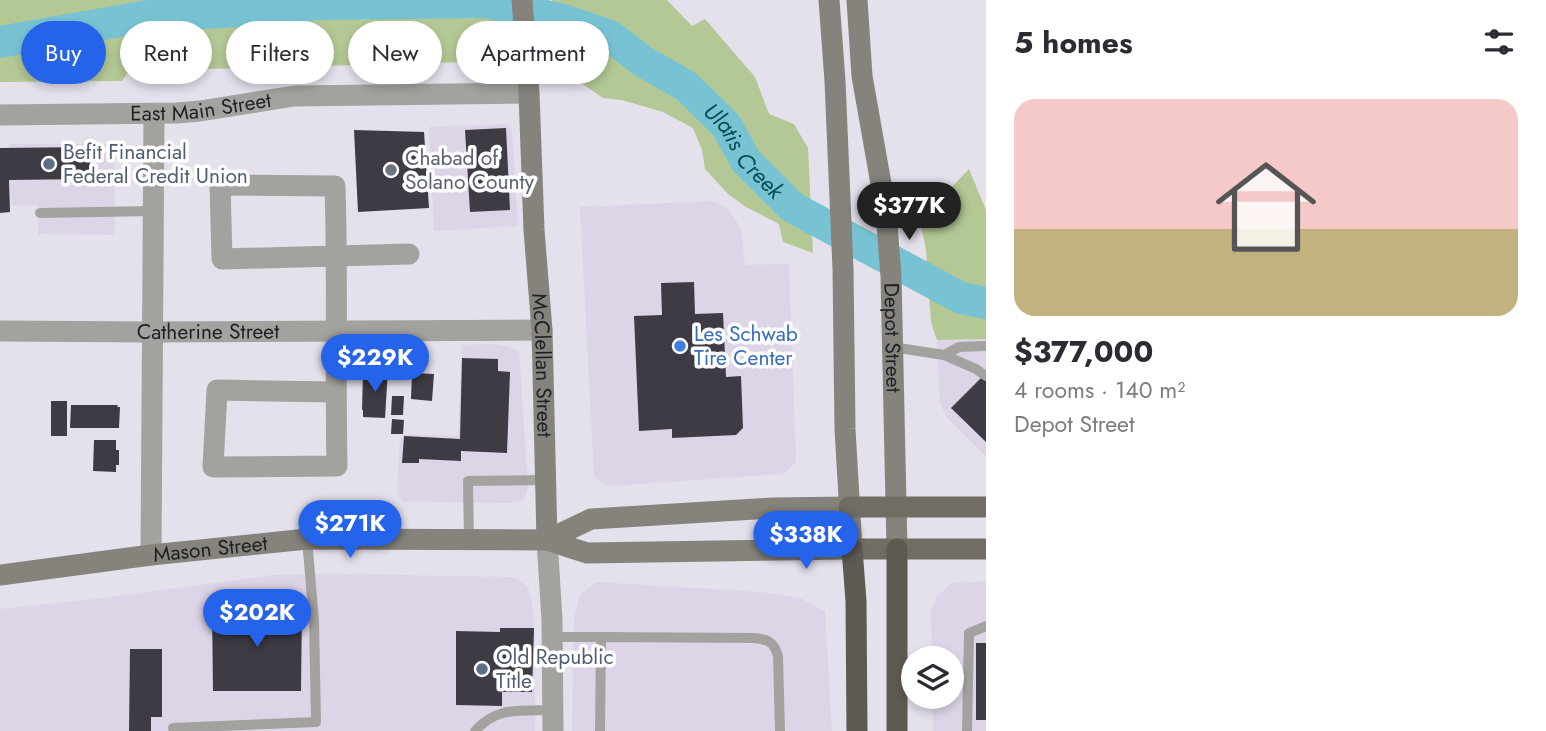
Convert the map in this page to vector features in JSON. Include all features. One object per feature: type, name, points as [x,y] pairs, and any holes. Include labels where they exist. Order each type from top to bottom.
[{"type":"highway","points":[[852,549],[856,601],[857,731]]},
{"type":"highway","points":[[897,549],[897,731]]},
{"type":"main road","name":"McClellan Street","points":[[522,0],[542,330],[547,540]]},
{"type":"main road","points":[[829,0],[839,169],[845,429],[852,549],[986,549]]},
{"type":"main road","name":"Depot Street","points":[[857,0],[862,76],[886,212],[891,276],[897,549]]},
{"type":"main road","points":[[849,507],[986,507]]},
{"type":"main road","name":"Mason Street","points":[[547,540],[591,519],[773,508],[849,507]]},
{"type":"main road","name":"Mason Street","points":[[0,575],[151,555],[307,539],[547,540],[587,553],[852,549]]},
{"type":"street","name":"East Main Street","points":[[0,115],[154,114],[200,111],[294,96],[529,93]]},
{"type":"street","points":[[151,555],[154,114]]},
{"type":"street","points":[[335,392],[217,390],[214,467],[337,466],[337,255],[335,186],[220,185],[222,259],[337,255],[409,254]]},
{"type":"street","name":"Catherine Street","points":[[0,331],[542,330]]},
{"type":"street","name":"McClellan Street","points":[[547,540],[553,720]]},
{"type":"lane","points":[[40,213],[155,211]]},
{"type":"lane","points":[[944,355],[959,347],[986,346]]},
{"type":"lane","points":[[892,347],[944,355],[986,376]]},
{"type":"lane","points":[[469,540],[468,481],[545,480]]},
{"type":"lane","points":[[173,728],[316,722],[314,621],[307,539]]},
{"type":"lane","points":[[967,731],[969,633],[986,626]]},
{"type":"lane","points":[[552,637],[765,639],[775,647],[778,656],[780,731]]},
{"type":"lane","points":[[600,731],[601,637]]},
{"type":"lane","points":[[475,731],[488,718],[505,711],[553,720]]},
{"type":"shaded area","points":[[507,124],[512,130],[518,226],[434,231],[429,127]]},
{"type":"shaded area","points":[[9,144],[106,144],[114,151],[114,235],[38,234],[38,206],[12,205]]},
{"type":"shaded area","points":[[711,201],[729,209],[741,229],[745,265],[789,264],[796,461],[784,474],[608,486],[594,477],[580,207]]},
{"type":"shaded area","points":[[986,339],[986,457],[947,418],[940,403],[937,340]]},
{"type":"shaded area","points":[[496,344],[519,350],[528,487],[524,500],[510,503],[403,502],[397,493],[400,438],[405,434],[458,436],[462,345]]},
{"type":"shaded area","points":[[272,575],[511,577],[528,587],[535,636],[535,731],[0,731],[0,609]]},
{"type":"shaded area","points":[[986,581],[986,731],[933,731],[933,709],[964,709],[964,646],[932,646],[931,610],[937,596],[952,583]]},
{"type":"shaded area","points":[[597,582],[760,592],[800,598],[825,611],[832,731],[572,731],[574,618],[580,595]]},
{"type":"green space","points":[[0,0],[501,0],[502,21],[456,21],[456,62],[442,63],[442,21],[348,21],[348,65],[334,66],[334,21],[226,21],[226,69],[212,69],[212,21],[120,21],[120,81],[106,81],[106,21],[21,21],[21,82],[0,82]]},
{"type":"green space","points":[[552,0],[667,0],[692,26],[705,19],[755,77],[769,114],[794,124],[808,148],[813,253],[783,242],[779,224],[728,194],[705,169],[702,150],[693,128],[663,112],[622,100],[603,98],[582,84],[609,84],[609,21],[553,21]]},
{"type":"green space","points":[[969,169],[986,210],[986,339],[937,340],[931,322],[926,250],[920,220]]},
{"type":"building","points":[[506,128],[510,210],[470,212],[465,130]]},
{"type":"building","name":"Chabad of Solano County","points":[[354,130],[424,132],[429,208],[358,212]]},
{"type":"building","name":"Befit Financial Federal Credit Union","points":[[90,147],[90,179],[9,180],[10,212],[0,213],[0,148]]},
{"type":"building","name":"Les Schwab Tire Center","points":[[694,282],[695,314],[723,313],[726,377],[741,376],[743,428],[736,435],[672,438],[672,429],[639,431],[634,316],[662,315],[661,283]]},
{"type":"building","points":[[462,358],[498,359],[498,371],[510,372],[507,453],[461,451],[461,461],[419,459],[419,463],[402,463],[404,436],[460,439]]},
{"type":"building","points":[[374,369],[388,369],[385,418],[363,417],[363,373],[374,373]]},
{"type":"building","points":[[412,373],[434,374],[432,401],[411,399]]},
{"type":"building","points":[[982,377],[986,381],[986,442],[951,408]]},
{"type":"building","points":[[392,396],[404,396],[403,415],[391,415]]},
{"type":"building","points":[[51,401],[67,401],[67,436],[51,436]]},
{"type":"building","points":[[71,405],[118,405],[119,428],[70,428]]},
{"type":"building","points":[[392,419],[404,420],[403,434],[391,434]]},
{"type":"building","points":[[94,440],[116,440],[119,465],[116,465],[116,472],[93,471]]},
{"type":"building","points":[[212,607],[302,607],[301,691],[213,691]]},
{"type":"building","points":[[500,628],[534,628],[532,692],[502,692],[502,706],[456,705],[456,631],[500,632]]},
{"type":"building","points":[[976,643],[986,643],[986,720],[976,720]]},
{"type":"building","points":[[130,649],[162,649],[162,717],[151,717],[151,731],[129,731]]},
{"type":"waterway","name":"Ulatis Creek","points":[[0,42],[148,16],[320,4],[485,2],[563,20],[610,36],[644,62],[686,86],[726,125],[746,161],[792,207],[961,298],[986,303]]},
{"type":"place","name":"Befit Financial Federal Credit Union","points":[[49,164]]},
{"type":"place","name":"Chabad of Solano County","points":[[391,170]]},
{"type":"place","name":"Les Schwab Tire Center","points":[[680,346]]},
{"type":"place","name":"Old Republic Title","points":[[482,669]]}]
